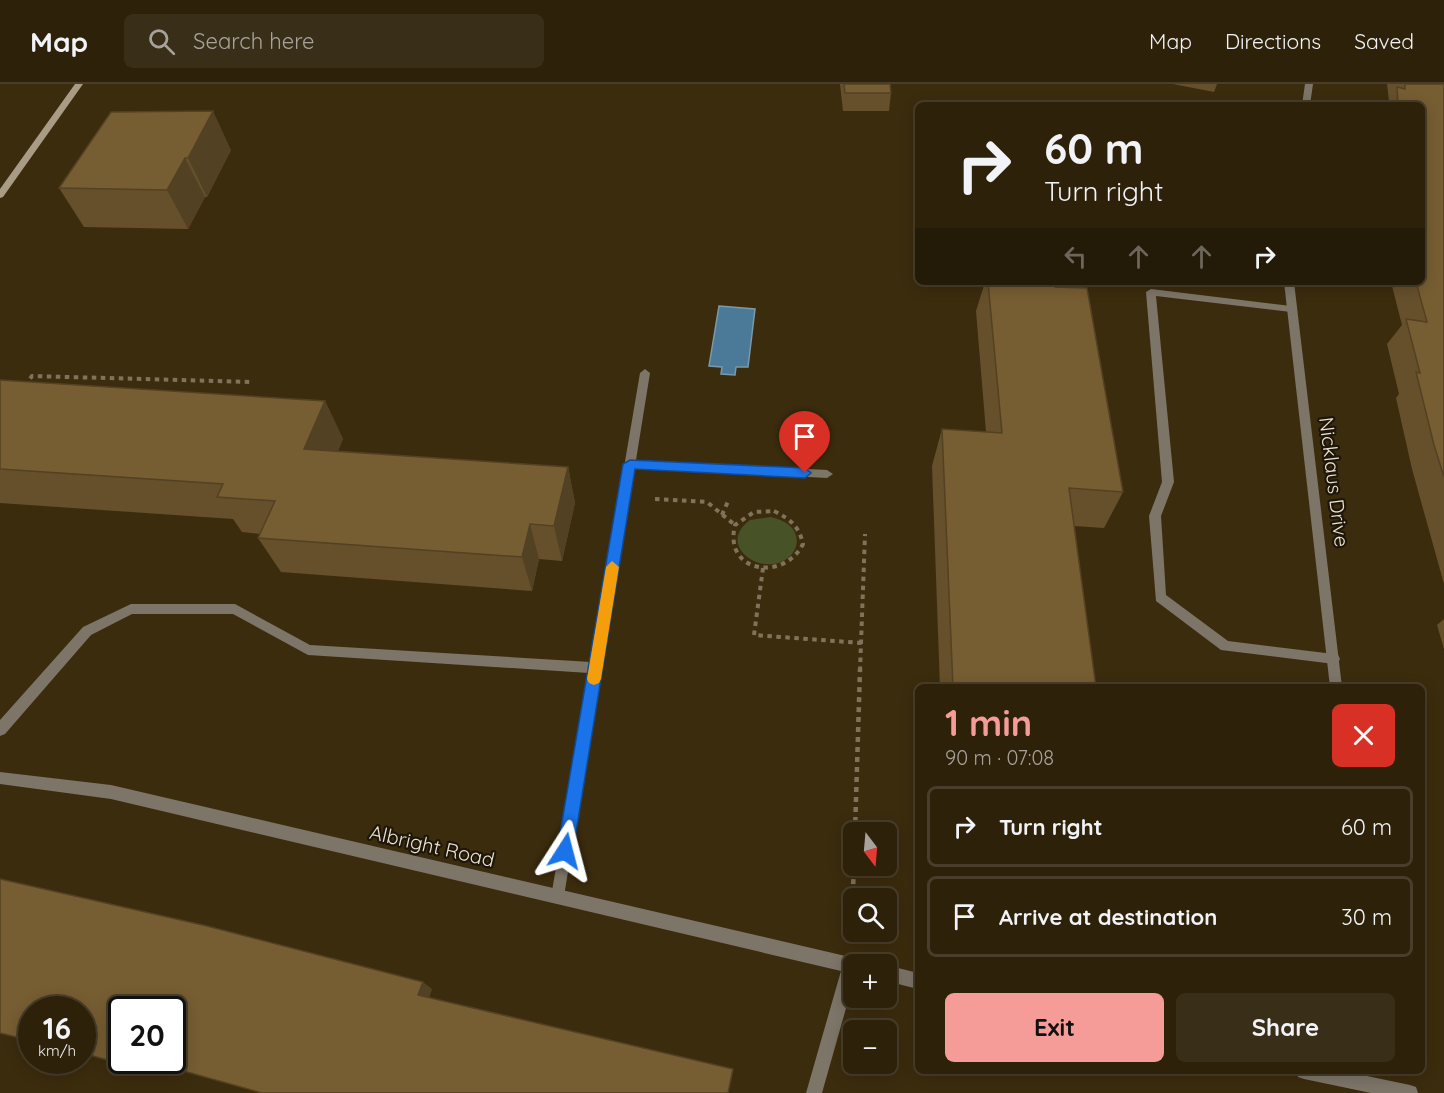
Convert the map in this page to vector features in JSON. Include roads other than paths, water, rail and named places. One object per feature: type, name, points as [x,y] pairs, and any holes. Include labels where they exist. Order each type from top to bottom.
[{"type":"street","points":[[0,195],[79,84]]},
{"type":"street","points":[[1306,102],[1309,84]]},
{"type":"street","name":"Nicklaus Drive","points":[[1289,285],[1336,684]]},
{"type":"street","points":[[1291,309],[1151,292],[1168,482],[1155,516],[1160,597],[1224,646],[1334,658]]},
{"type":"street","points":[[558,897],[645,373]]},
{"type":"street","points":[[630,464],[827,474]]},
{"type":"street","points":[[0,730],[87,631],[131,609],[235,609],[308,651],[596,668]]},
{"type":"street","name":"Albright Road","points":[[0,778],[111,792],[843,963]]},
{"type":"street","points":[[897,976],[915,980]]},
{"type":"street","points":[[814,1093],[843,995]]},
{"type":"street","points":[[1320,1074],[1410,1093]]},
{"type":"water","points":[[719,306],[755,309],[748,367],[736,367],[735,375],[721,374],[722,367],[709,366]]}]
